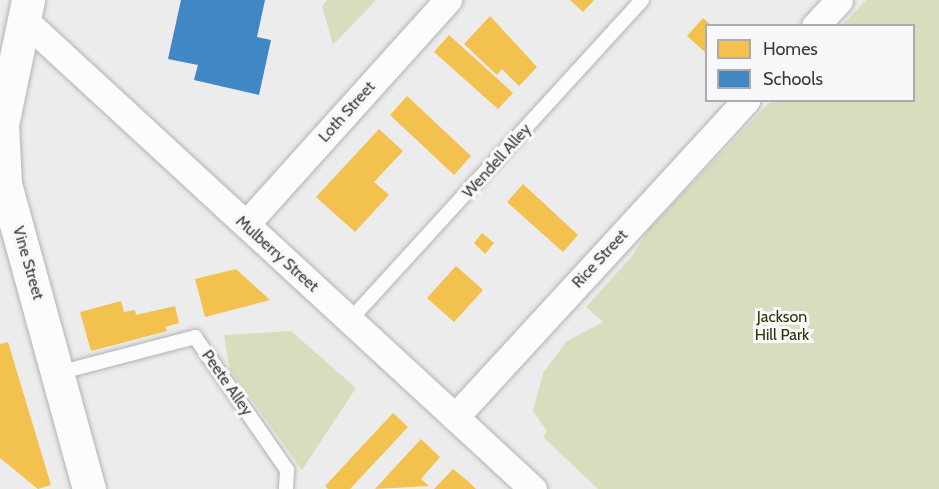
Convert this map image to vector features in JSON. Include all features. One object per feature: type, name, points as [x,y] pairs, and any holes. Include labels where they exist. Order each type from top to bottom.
[{"type":"main road","name":"Vine Street","points":[[25,9],[2,124],[2,185],[58,373],[89,489]]},
{"type":"street","name":"Loth Street","points":[[246,224],[448,0]]},
{"type":"street","points":[[817,24],[839,0]]},
{"type":"street","name":"Mulberry Street","points":[[25,9],[246,224],[533,489]]},
{"type":"street","name":"Rice Street","points":[[454,417],[744,102]]},
{"type":"lane","name":"Wendell Alley","points":[[350,320],[642,0]]},
{"type":"lane","name":"Peete Alley","points":[[58,373],[195,337],[287,470],[286,489]]},
{"type":"green space","points":[[327,0],[376,0],[333,45],[322,6]]},
{"type":"green space","name":"Jackson Hill Park","points":[[866,0],[939,0],[939,489],[598,489],[543,437],[547,431],[533,411],[543,373],[567,341],[603,322],[586,307],[633,255],[648,230],[770,102],[915,102],[915,24],[843,24]]},
{"type":"green space","points":[[291,331],[356,388],[302,470],[230,370],[224,335]]},
{"type":"building: Homes","points":[[570,0],[594,0],[583,12]]},
{"type":"building: Homes","points":[[490,16],[537,67],[519,86],[502,69],[497,75],[464,44]]},
{"type":"building: Homes","points":[[703,18],[710,24],[705,24],[705,52],[687,36]]},
{"type":"building: Homes","points":[[449,35],[513,93],[498,109],[434,52]]},
{"type":"building: Homes","points":[[407,96],[471,156],[454,175],[390,115]]},
{"type":"building: Homes","points":[[379,129],[403,151],[374,182],[389,195],[355,232],[316,197]]},
{"type":"building: Homes","points":[[523,184],[578,235],[563,252],[507,202]]},
{"type":"building: Homes","points":[[482,233],[494,243],[485,254],[474,243]]},
{"type":"building: Homes","points":[[456,266],[483,290],[454,322],[427,298]]},
{"type":"building: Homes","points":[[236,269],[270,300],[205,317],[195,279]]},
{"type":"building: Homes","points":[[121,301],[124,312],[135,310],[136,315],[175,306],[179,323],[165,327],[167,331],[91,351],[80,312]]},
{"type":"building: Homes","points":[[8,342],[51,485],[38,489],[0,458],[0,344]]},
{"type":"building: Homes","points":[[393,413],[408,427],[350,489],[328,489],[325,486]]},
{"type":"building: Homes","points":[[421,439],[440,457],[421,479],[429,486],[375,489]]},
{"type":"building: Homes","points":[[453,469],[469,482],[476,489],[434,489]]},
{"type":"building: Schools","points":[[181,0],[265,0],[257,37],[271,40],[259,95],[194,80],[198,65],[168,59]]}]
